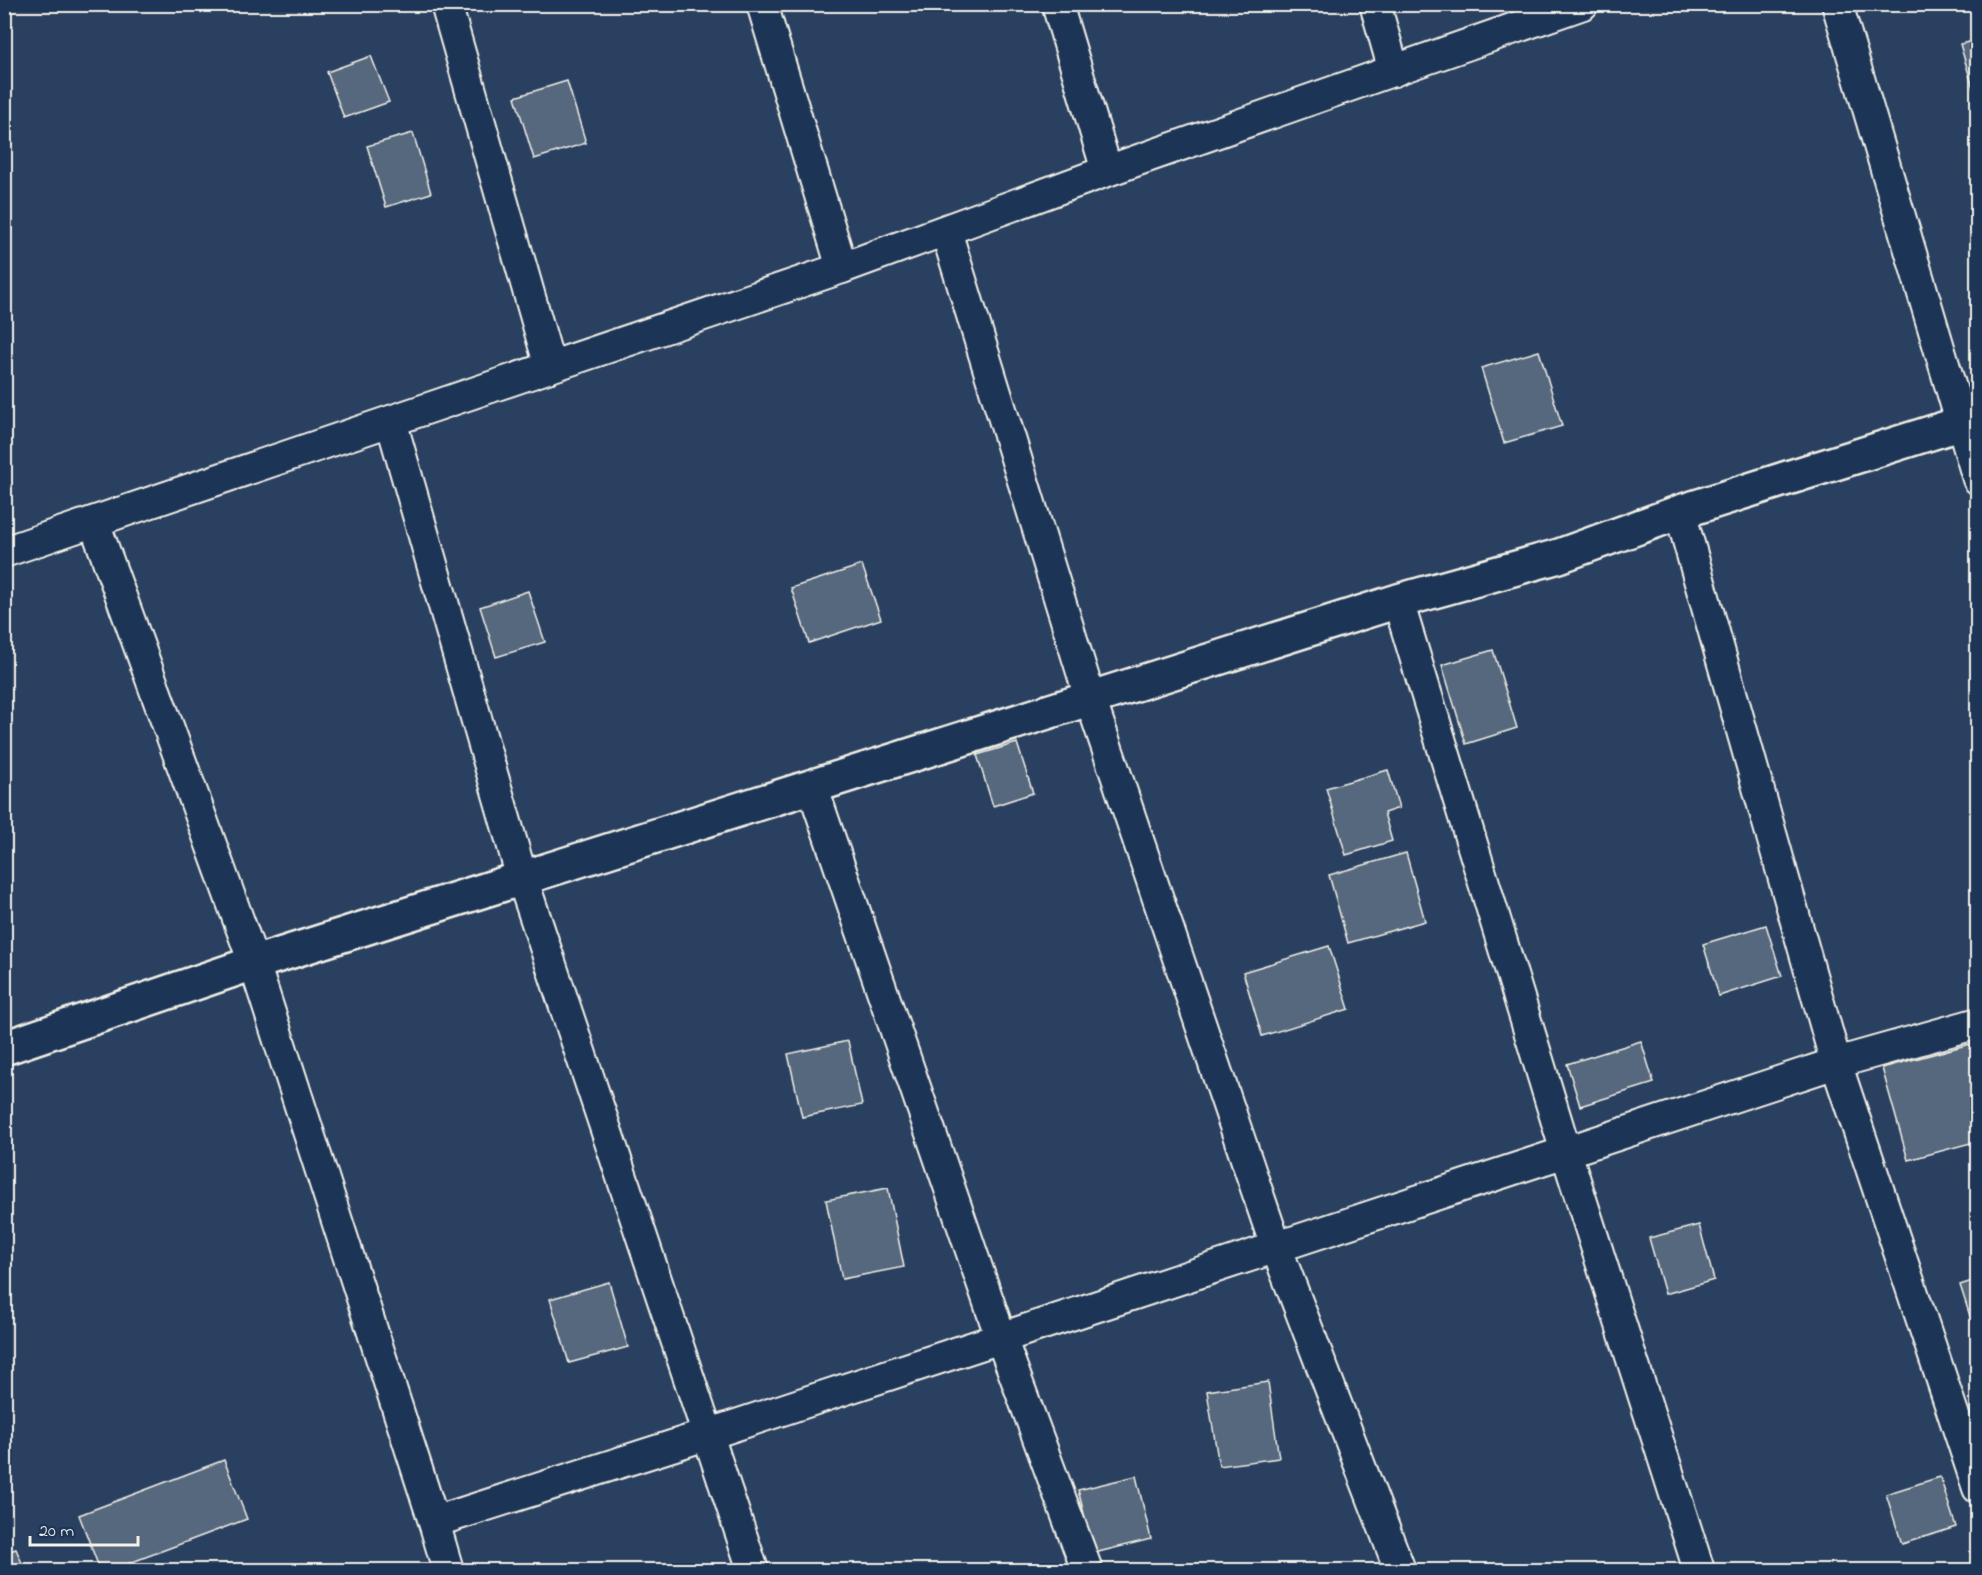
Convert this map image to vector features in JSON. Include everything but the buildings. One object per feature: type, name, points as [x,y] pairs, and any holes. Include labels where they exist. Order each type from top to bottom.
[{"type":"street","points":[[446,4],[550,367]]},
{"type":"street","points":[[762,4],[842,268]]},
{"type":"street","points":[[1057,4],[1107,171]]},
{"type":"street","points":[[1375,4],[1394,71]]},
{"type":"street","points":[[4,552],[842,268],[1107,171],[1583,4]]},
{"type":"street","points":[[1837,4],[1969,421],[1977,479]]},
{"type":"street","points":[[946,231],[1090,699],[1276,1247],[1400,1570]]},
{"type":"street","points":[[391,421],[522,878],[706,1435],[753,1570]]},
{"type":"street","points":[[4,1048],[254,963],[1398,601],[1559,556],[1680,512],[1969,421]]},
{"type":"street","points":[[1680,512],[1836,1064],[1977,1488]]},
{"type":"street","points":[[94,522],[254,963],[448,1570]]},
{"type":"street","points":[[1398,601],[1566,1152],[1699,1570]]},
{"type":"street","points":[[812,786],[1001,1338],[1087,1570]]},
{"type":"street","points":[[434,1522],[1836,1064],[1977,1023]]}]
